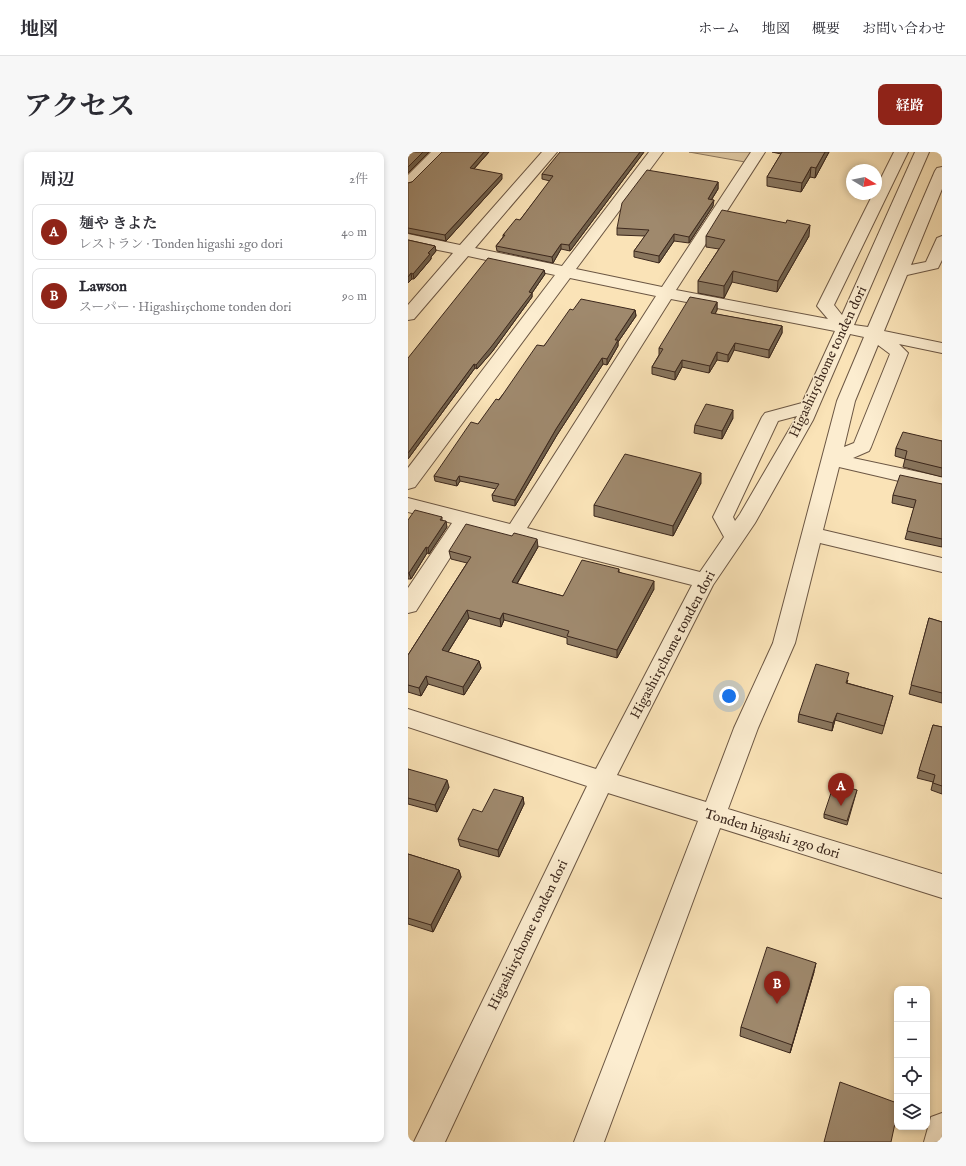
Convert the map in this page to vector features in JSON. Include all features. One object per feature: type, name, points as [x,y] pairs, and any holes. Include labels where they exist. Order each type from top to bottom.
[{"type":"street","points":[[408,183],[439,152]]},
{"type":"street","points":[[408,315],[550,152]]},
{"type":"street","points":[[408,482],[656,152]]},
{"type":"street","points":[[515,532],[666,293],[758,152]]},
{"type":"street","points":[[845,328],[825,306],[901,152]]},
{"type":"street","name":"Higashi15chome tonden dori","points":[[428,1142],[602,781],[705,582],[735,538],[801,426],[922,152]]},
{"type":"street","name":"Higashi15chome tonden dori","points":[[589,1142],[746,728],[784,643],[846,401],[942,170]]},
{"type":"street","points":[[408,239],[463,252],[874,333],[942,348]]},
{"type":"street","points":[[900,272],[932,265],[942,241]]},
{"type":"street","points":[[831,459],[862,447],[899,353],[874,333]]},
{"type":"street","points":[[831,459],[942,484]]},
{"type":"street","points":[[408,505],[705,582]]},
{"type":"street","points":[[408,604],[464,520]]},
{"type":"street","points":[[812,534],[942,565]]},
{"type":"street","name":"Tonden higashi 2go dori","points":[[408,718],[713,816],[942,886]]},
{"type":"street","points":[[939,1142],[942,1128]]},
{"type":"shaded area","points":[[689,152],[751,152],[745,162]]},
{"type":"building","points":[[408,152],[423,152],[408,167]]},
{"type":"building","points":[[442,152],[484,152],[470,168],[502,174],[445,235],[408,228],[408,183],[412,182]]},
{"type":"building","points":[[560,152],[640,152],[569,245],[561,244],[552,257],[496,246],[516,219],[520,220],[553,176],[542,174]]},
{"type":"building","points":[[782,152],[825,152],[816,168],[811,167],[802,183],[767,177]]},
{"type":"building","points":[[647,170],[718,182],[708,199],[714,200],[689,237],[674,234],[659,256],[634,251],[649,230],[617,228],[622,203]]},
{"type":"building","points":[[722,210],[786,223],[787,220],[810,225],[778,281],[733,271],[724,286],[698,281],[725,240],[706,236]]},
{"type":"building","points":[[408,240],[435,246],[413,274],[411,273],[408,277]]},
{"type":"building","points":[[488,258],[544,270],[529,292],[532,293],[491,347],[476,365],[474,364],[408,453],[408,358]]},
{"type":"building","points":[[690,297],[717,302],[711,313],[782,326],[769,350],[735,343],[728,355],[717,352],[710,366],[682,360],[675,372],[652,367],[663,349],[659,348]]},
{"type":"building","points":[[581,299],[635,310],[615,340],[618,340],[607,359],[602,358],[556,429],[515,500],[492,495],[499,484],[459,476],[456,481],[434,476],[471,422],[478,424],[496,399],[499,400],[537,345],[544,346],[570,309],[573,310]]},
{"type":"building","points":[[706,404],[733,410],[722,431],[695,425]]},
{"type":"building","points":[[903,432],[942,441],[942,468],[905,459],[907,451],[896,448]]},
{"type":"building","points":[[625,454],[701,473],[673,526],[594,505]]},
{"type":"building","points":[[900,475],[942,484],[942,539],[907,531],[916,500],[893,495]]},
{"type":"building","points":[[415,510],[442,517],[440,520],[446,521],[428,548],[426,547],[408,573],[408,520]]},
{"type":"building","points":[[466,524],[512,536],[514,533],[537,539],[512,582],[563,596],[582,560],[619,569],[618,572],[654,581],[617,650],[567,636],[569,631],[503,613],[500,619],[467,610],[442,650],[479,661],[463,687],[426,676],[419,688],[408,685],[408,655],[471,557],[449,551]]},
{"type":"building","points":[[929,618],[942,622],[942,693],[911,685]]},
{"type":"building","points":[[816,664],[849,673],[846,683],[893,696],[884,726],[837,713],[833,723],[799,714]]},
{"type":"building","points":[[933,725],[942,727],[942,786],[933,783],[935,775],[919,770]]},
{"type":"building","points":[[408,769],[447,780],[435,805],[408,798]]},
{"type":"building","points":[[834,784],[857,790],[847,821],[824,814]]},
{"type":"building","points":[[494,789],[523,797],[498,850],[458,839],[473,809],[482,812]]},
{"type":"building","points":[[408,854],[459,870],[431,925],[408,918]]},
{"type":"building","points":[[767,947],[816,963],[792,1045],[741,1027]]},
{"type":"building","points":[[840,1082],[894,1102],[894,1128],[891,1142],[824,1142]]},
{"type":"place","name":"麺や きよた","points":[[841,806]]},
{"type":"place","name":"Lawson","points":[[777,1004]]}]
